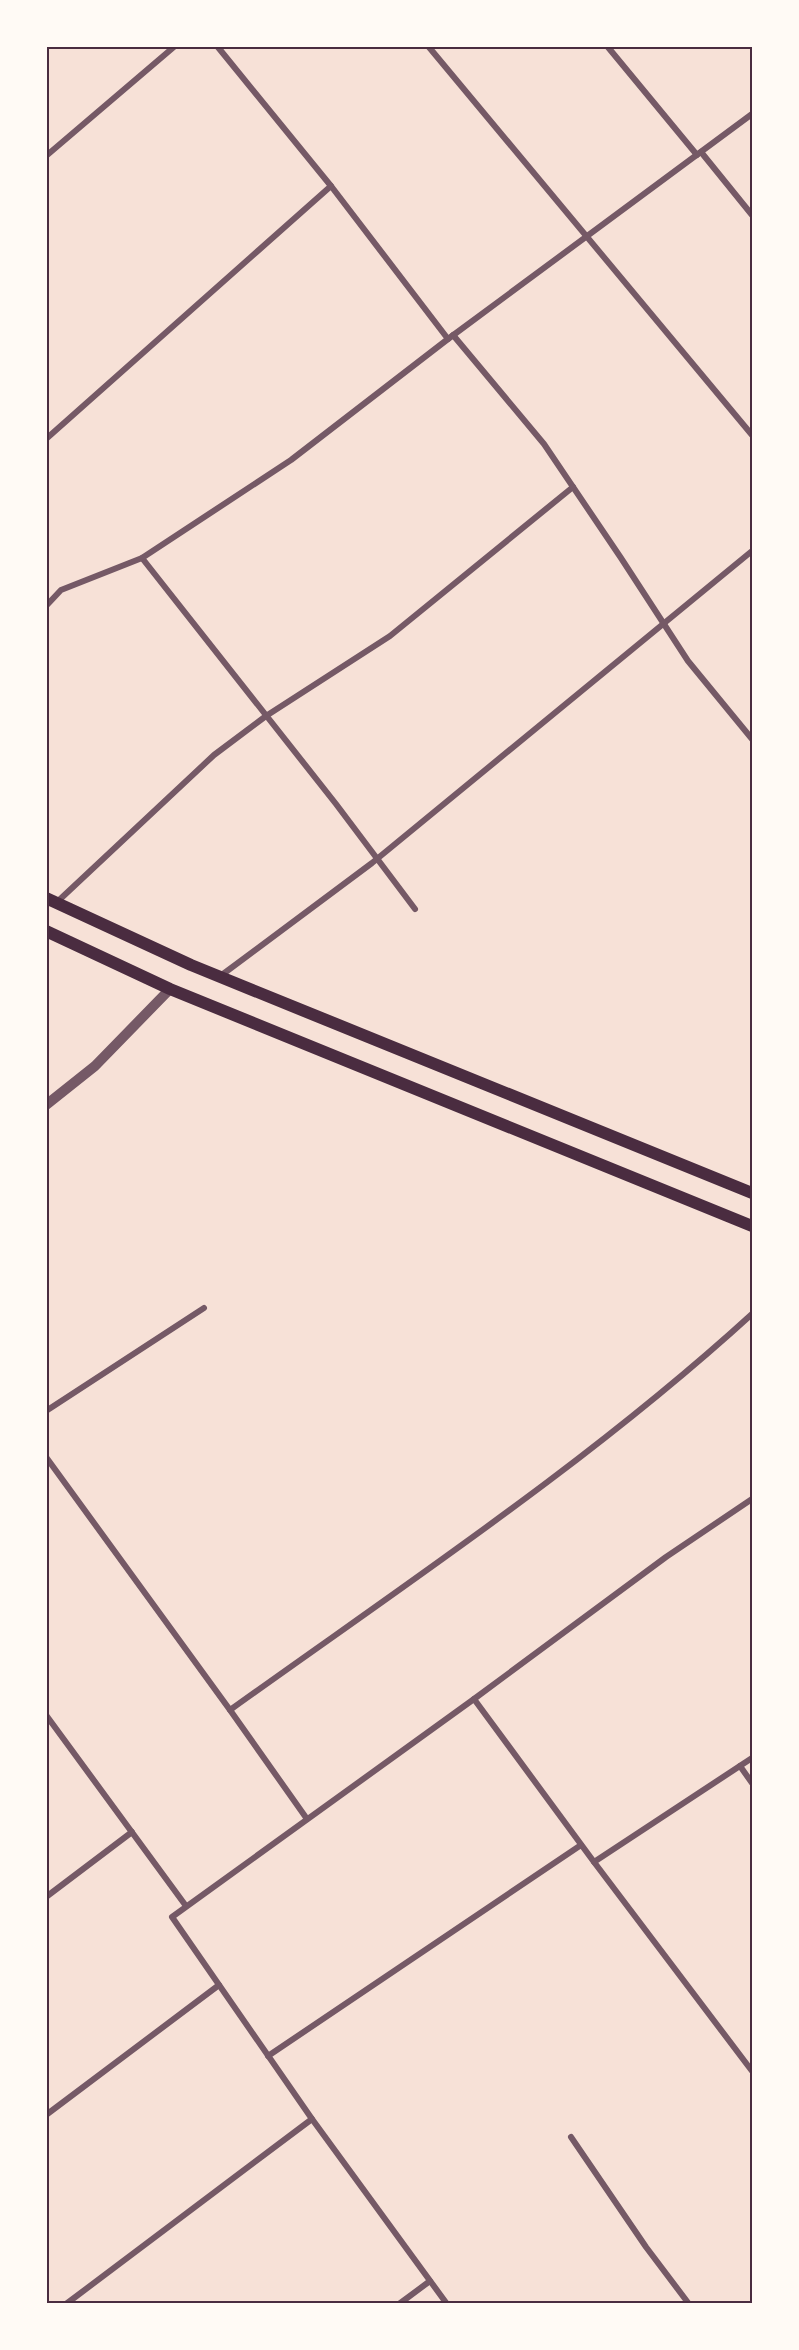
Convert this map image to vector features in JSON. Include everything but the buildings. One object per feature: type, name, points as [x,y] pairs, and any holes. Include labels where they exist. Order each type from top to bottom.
[{"type":"main road","points":[[51,900],[219,977],[753,1193]]},
{"type":"main road","points":[[46,932],[170,989],[753,1226]]},
{"type":"street","points":[[46,156],[175,46]]},
{"type":"street","points":[[217,46],[451,337],[544,444],[687,661],[753,739]]},
{"type":"street","points":[[428,46],[753,435]]},
{"type":"street","points":[[607,46],[753,215]]},
{"type":"street","points":[[46,606],[61,590],[142,558],[291,460],[451,337],[753,114]]},
{"type":"street","points":[[46,439],[331,186]]},
{"type":"street","points":[[51,900],[214,755],[266,716],[390,636],[573,487]]},
{"type":"street","points":[[219,977],[378,858],[663,622],[753,551]]},
{"type":"street","points":[[142,558],[378,858],[415,909]]},
{"type":"street","points":[[46,1105],[95,1066],[170,989]]},
{"type":"street","points":[[46,1412],[204,1308]]},
{"type":"street","points":[[230,1710],[554,1476],[699,1363],[753,1314]]},
{"type":"street","points":[[46,1457],[307,1819]]},
{"type":"street","points":[[447,2304],[312,2119],[172,1917],[666,1557],[753,1499]]},
{"type":"street","points":[[474,1699],[594,1862],[753,2071]]},
{"type":"street","points":[[46,1715],[186,1906]]},
{"type":"street","points":[[594,1862],[753,1758]]},
{"type":"street","points":[[740,1766],[753,1783]]},
{"type":"street","points":[[46,1897],[132,1832]]},
{"type":"street","points":[[268,2056],[582,1845]]},
{"type":"street","points":[[46,2115],[219,1985]]},
{"type":"street","points":[[66,2304],[312,2119]]},
{"type":"street","points":[[570,2137],[646,2247],[689,2304]]},
{"type":"street","points":[[399,2304],[430,2281]]}]
